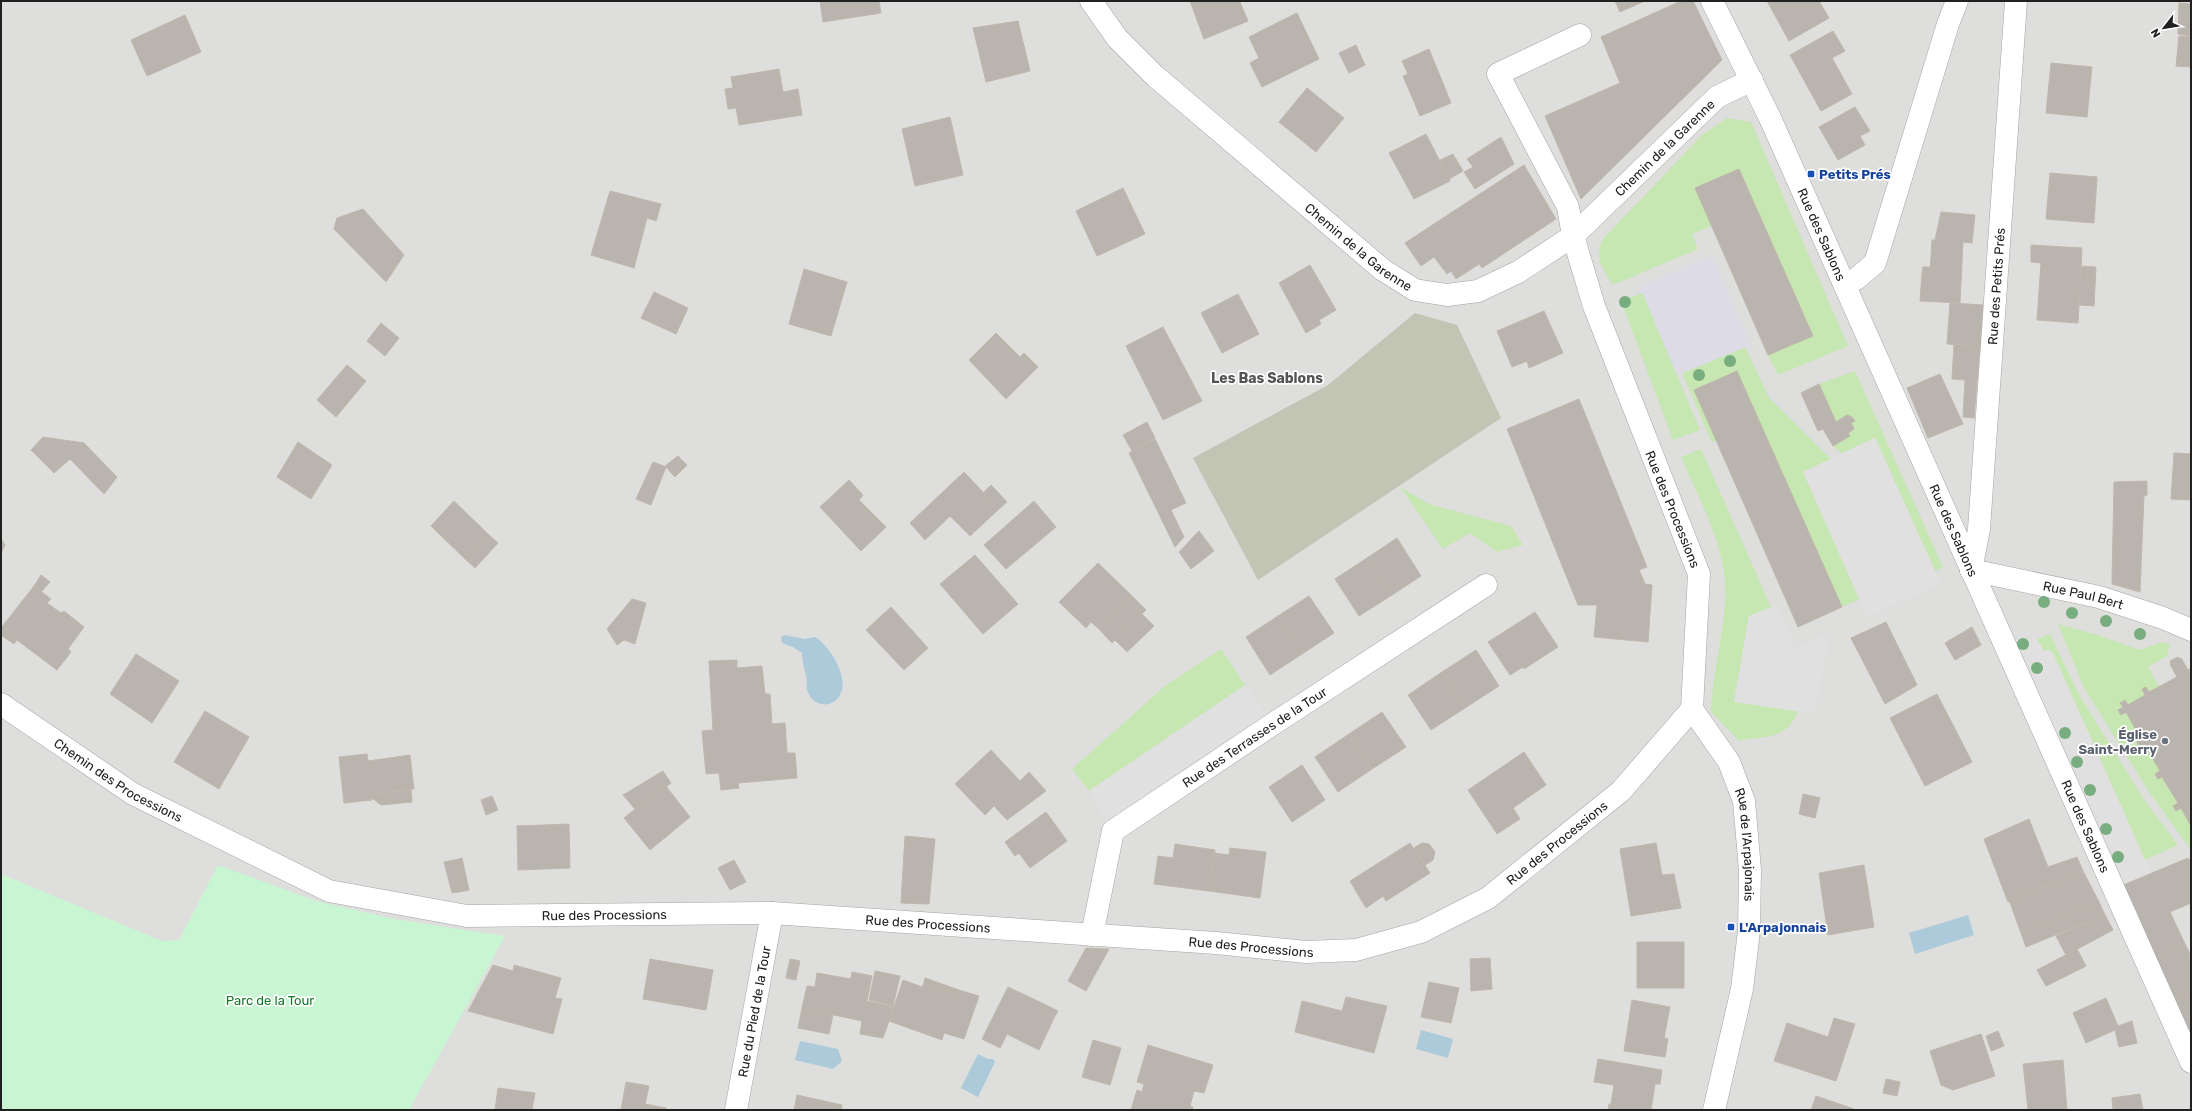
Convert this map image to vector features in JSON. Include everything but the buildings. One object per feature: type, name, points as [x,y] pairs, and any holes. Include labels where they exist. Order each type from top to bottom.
[{"type":"street","name":"Chemin de la Garenne","points":[[1092,1],[1117,38],[1155,76],[1383,270],[1415,290],[1448,296],[1478,291],[1518,272],[1573,236],[1717,97],[1752,80]]},
{"type":"street","name":"Rue des Sablons","points":[[1712,1],[1752,80],[1845,284],[2191,1062]]},
{"type":"street","points":[[1845,284],[1856,280],[1875,262],[1948,24],[1957,1]]},
{"type":"street","name":"Rue des Petits Prés","points":[[1971,570],[1979,529],[2016,1]]},
{"type":"street","name":"Rue des Processions","points":[[242,848],[329,891],[467,916],[772,913],[1216,943],[1306,952],[1356,950],[1421,932],[1488,898],[1621,791],[1692,710],[1699,574],[1594,306],[1573,236],[1568,207],[1498,74],[1580,35]]},
{"type":"street","name":"Rue Paul Bert","points":[[1971,570],[2099,597],[2163,618],[2191,630]]},
{"type":"street","name":"Rue des Terrasses de la Tour","points":[[1092,935],[1113,831],[1273,724],[1486,585]]},
{"type":"street","name":"Chemin des Processions","points":[[1,704],[133,794],[242,848]]},
{"type":"street","name":"Rue de l'Arpajonais","points":[[1692,710],[1729,762],[1744,801],[1750,870],[1749,931],[1742,989],[1714,1110]]},
{"type":"street","name":"Rue du Pied de la Tour","points":[[736,1110],[772,913]]},
{"type":"shaded area","points":[[1,1],[2191,1],[2191,1110],[1,1110]]},
{"type":"shaded area","points":[[1712,256],[1751,345],[1677,375],[1640,287]]},
{"type":"shaded area","points":[[1415,313],[1457,325],[1501,418],[1258,580],[1193,458],[1328,385]]},
{"type":"shaded area","points":[[1875,438],[1941,584],[1867,617],[1803,472]]},
{"type":"shaded area","points":[[1777,605],[1796,649],[1830,633],[1815,712],[1801,712],[1734,702],[1749,616]]},
{"type":"shaded area","points":[[2037,639],[2044,651],[2048,650],[2053,653],[2151,873],[2114,888],[2007,651]]},
{"type":"shaded area","points":[[1245,685],[1273,724],[1113,831],[1089,791]]},
{"type":"green space","points":[[1727,118],[1751,122],[1848,346],[1778,375],[1768,355],[1813,336],[1739,169],[1695,188],[1712,226],[1692,234],[1698,249],[1613,285],[1601,264],[1600,259],[1599,253],[1602,240],[1702,135]]},
{"type":"green space","points":[[1643,293],[1700,430],[1673,440],[1621,301]]},
{"type":"green space","points":[[1745,347],[1769,398],[1831,459],[1803,472],[1860,599],[1842,607],[1737,371],[1694,390],[1716,440],[1712,443],[1682,373]]},
{"type":"green space","points":[[1855,371],[1943,567],[1935,571],[1875,438],[1842,453],[1833,446],[1850,436],[1848,433],[1854,429],[1851,423],[1854,421],[1852,417],[1847,415],[1836,422],[1819,384]]},
{"type":"green space","points":[[1701,449],[1771,607],[1749,616],[1734,701],[1798,711],[1788,728],[1767,737],[1739,741],[1711,712],[1713,684],[1724,615],[1725,582],[1718,545],[1712,527],[1681,457]]},
{"type":"green space","points":[[1400,487],[1429,504],[1511,526],[1523,545],[1497,552],[1470,533],[1443,549]]},
{"type":"green space","points":[[2058,624],[2101,636],[2139,650],[2163,642],[2170,645],[2167,656],[2148,667],[2159,687],[2149,692],[2146,687],[2142,689],[2145,695],[2128,705],[2125,700],[2120,703],[2123,707],[2118,710],[2121,715],[2126,712],[2141,739],[2137,743],[2140,747],[2144,744],[2160,771],[2155,774],[2157,779],[2162,777],[2178,803],[2174,806],[2176,810],[2181,808],[2191,826],[2191,850],[2149,792],[2084,688]]},
{"type":"green space","points":[[2050,634],[2078,693],[2143,798],[2178,845],[2145,860],[2037,639]]},
{"type":"green space","points":[[1221,649],[1245,685],[1089,791],[1072,769],[1165,686]]},
{"type":"green space","name":"Parc de la Tour","points":[[218,865],[316,901],[394,919],[505,936],[409,1110],[1,1110],[1,874],[162,941],[179,940]]},
{"type":"water","points":[[784,635],[805,639],[815,637],[827,648],[838,665],[843,683],[842,691],[838,698],[830,704],[821,704],[813,700],[807,689],[807,680],[802,653],[793,647],[782,643],[781,638]]},
{"type":"water","points":[[1968,915],[1974,935],[1915,954],[1909,933]]},
{"type":"water","points":[[1421,1030],[1453,1039],[1448,1058],[1416,1049]]},
{"type":"water","points":[[800,1041],[838,1049],[842,1061],[833,1069],[795,1060]]},
{"type":"water","points":[[978,1054],[988,1059],[993,1059],[995,1062],[978,1097],[961,1088]]},
{"type":"place","name":"Petits Prés","points":[[1811,174]]},
{"type":"place","name":"Église Saint-Merry","points":[[2165,741]]},
{"type":"place","name":"L'Arpajonnais","points":[[1731,927]]},
{"type":"district","name":"Les Bas Sablons","points":[[1267,378]]}]
